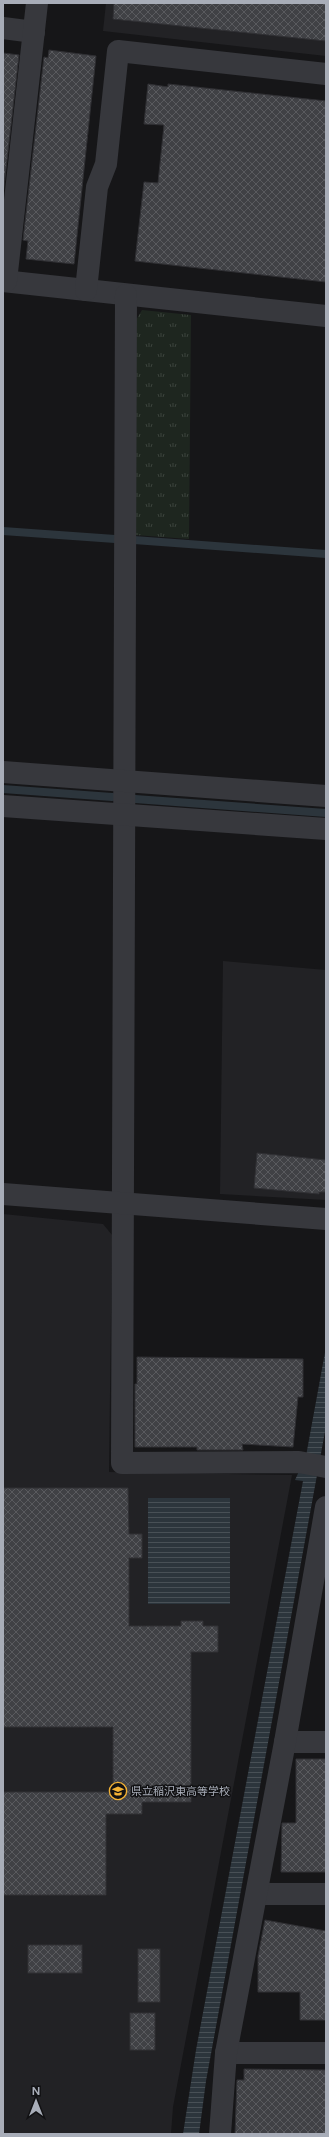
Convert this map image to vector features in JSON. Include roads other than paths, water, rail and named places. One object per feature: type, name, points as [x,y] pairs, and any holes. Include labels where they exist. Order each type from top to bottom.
[{"type":"street","points":[[37,3],[34,32],[9,192],[5,281],[326,316]]},
{"type":"street","points":[[3,28],[34,32]]},
{"type":"street","points":[[86,290],[97,187],[106,164],[118,51],[326,74]]},
{"type":"street","points":[[126,295],[122,1463],[299,1462],[325,1466]]},
{"type":"street","points":[[3,772],[326,796]]},
{"type":"street","points":[[3,806],[326,829]]},
{"type":"street","points":[[3,1194],[326,1219]]},
{"type":"street","points":[[220,2134],[226,2053],[285,1742],[319,1591],[326,1507]]},
{"type":"street","points":[[285,1742],[326,1742]]},
{"type":"street","points":[[257,1894],[326,1894]]},
{"type":"street","points":[[226,2053],[326,2053]]},
{"type":"waterway","points":[[3,531],[115,539]]},
{"type":"waterway","points":[[134,540],[326,554]]},
{"type":"waterway","points":[[3,789],[112,797]]},
{"type":"waterway","points":[[135,799],[326,813]]},
{"type":"place","name":"県立稲沢東高等学校","points":[[118,1791]]}]
